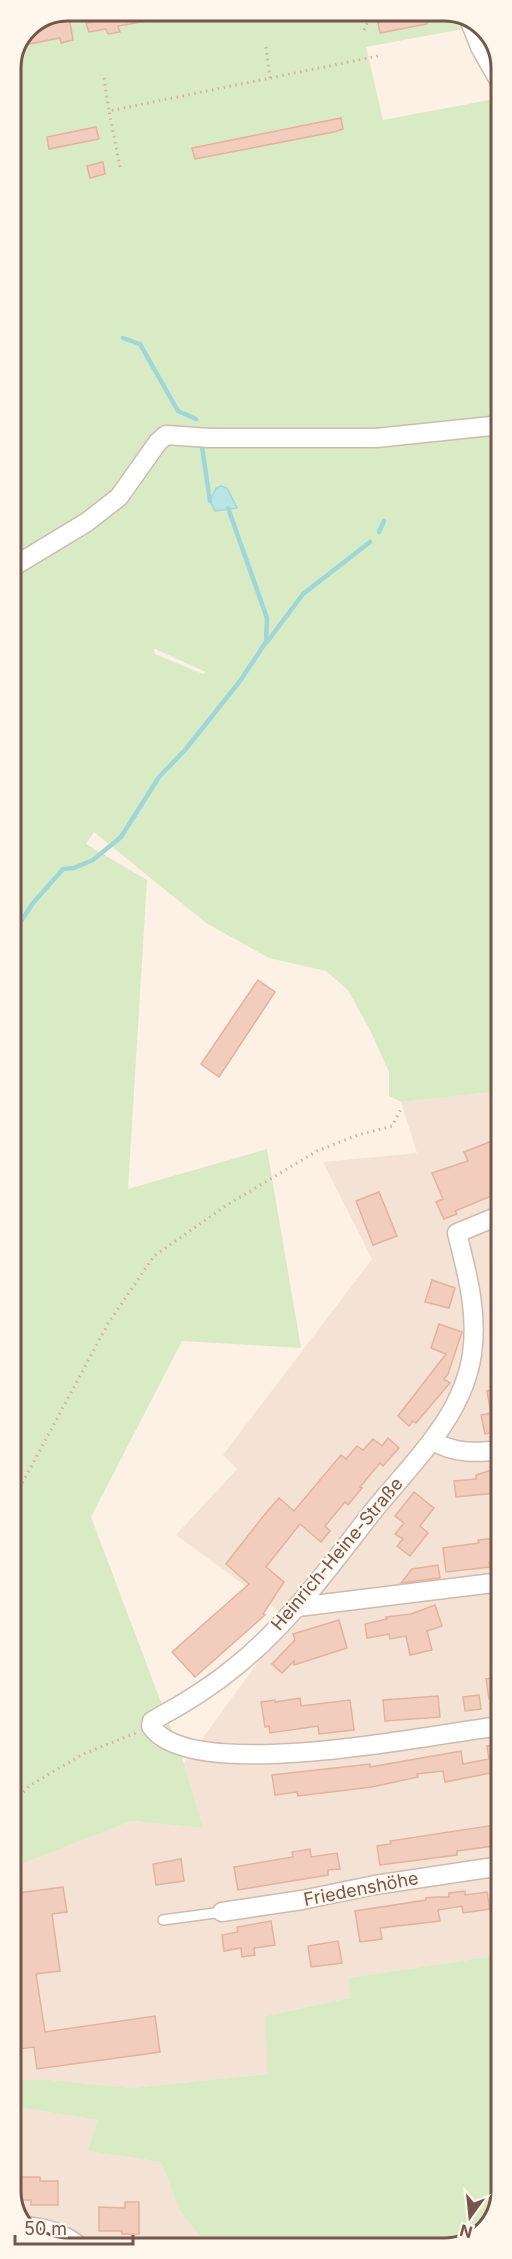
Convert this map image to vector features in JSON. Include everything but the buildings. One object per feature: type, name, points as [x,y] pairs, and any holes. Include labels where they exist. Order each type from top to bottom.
[{"type":"street","points":[[474,32],[491,66]]},
{"type":"street","points":[[21,562],[87,522],[119,497],[158,442],[166,435],[210,438],[376,438],[491,426]]},
{"type":"street","name":"Heinrich-Heine-Straße","points":[[151,1726],[159,1717],[235,1667],[298,1607],[407,1469],[433,1441],[464,1384],[472,1355],[474,1321],[472,1290],[457,1233],[491,1219]]},
{"type":"street","points":[[433,1441],[456,1451],[477,1453],[491,1451]]},
{"type":"street","points":[[298,1607],[491,1583]]},
{"type":"street","points":[[151,1726],[154,1731],[180,1745],[240,1755],[351,1748],[491,1727]]},
{"type":"street","name":"Friedenshöhe","points":[[222,1912],[491,1868]]},
{"type":"street","points":[[38,2227],[44,2227],[69,2238]]},
{"type":"lane","points":[[163,1920],[222,1912]]},
{"type":"path","points":[[364,30],[368,21]]},
{"type":"path","points":[[266,46],[270,78]]},
{"type":"path","points":[[109,111],[378,56]]},
{"type":"path","points":[[104,78],[120,167]]},
{"type":"path","points":[[21,1485],[109,1322],[154,1256],[227,1205],[317,1151],[358,1135],[392,1126],[401,1109]]},
{"type":"path","points":[[21,1794],[29,1786],[83,1754],[151,1726]]},
{"type":"shaded area","points":[[491,1092],[491,1957],[350,1978],[350,1998],[265,2016],[269,2074],[132,2088],[51,2080],[21,2080],[21,1864],[132,1821],[203,1828],[184,1763],[290,1619],[176,1535],[237,1469],[223,1455],[372,1259],[323,1162],[417,1153],[401,1102]]},
{"type":"shaded area","points":[[21,2108],[97,2120],[88,2151],[161,2162],[180,2211],[201,2238],[65,2238],[44,2232],[33,2222],[23,2206]]},
{"type":"green space","points":[[68,21],[447,21],[462,25],[463,29],[366,47],[383,120],[491,100],[491,1092],[401,1102],[389,1096],[389,1072],[371,1032],[348,990],[326,971],[269,958],[206,923],[94,832],[86,844],[147,880],[128,1189],[267,1149],[301,1348],[182,1341],[91,1517],[184,1763],[203,1828],[132,1821],[21,1864],[22,59],[29,42],[42,29]],"holes":[[[154,649],[206,672],[203,674],[155,654]]]},
{"type":"green space","points":[[491,1957],[491,2191],[489,2206],[485,2214],[468,2232],[444,2238],[201,2238],[180,2211],[161,2162],[88,2151],[97,2120],[21,2108],[21,2080],[51,2080],[132,2088],[268,2074],[265,2016],[350,1998],[349,1978]]},
{"type":"water","points":[[221,486],[227,488],[237,508],[215,511],[210,501],[216,488]]},
{"type":"waterway","points":[[123,338],[140,344],[178,411],[196,419]]},
{"type":"waterway","points":[[202,447],[210,501]]},
{"type":"waterway","points":[[21,921],[33,903],[63,869],[74,868],[93,860],[121,837],[159,777],[185,750],[240,681],[266,642],[267,618],[228,508]]},
{"type":"waterway","points":[[379,532],[384,521]]},
{"type":"waterway","points":[[267,642],[303,594],[370,542]]}]
